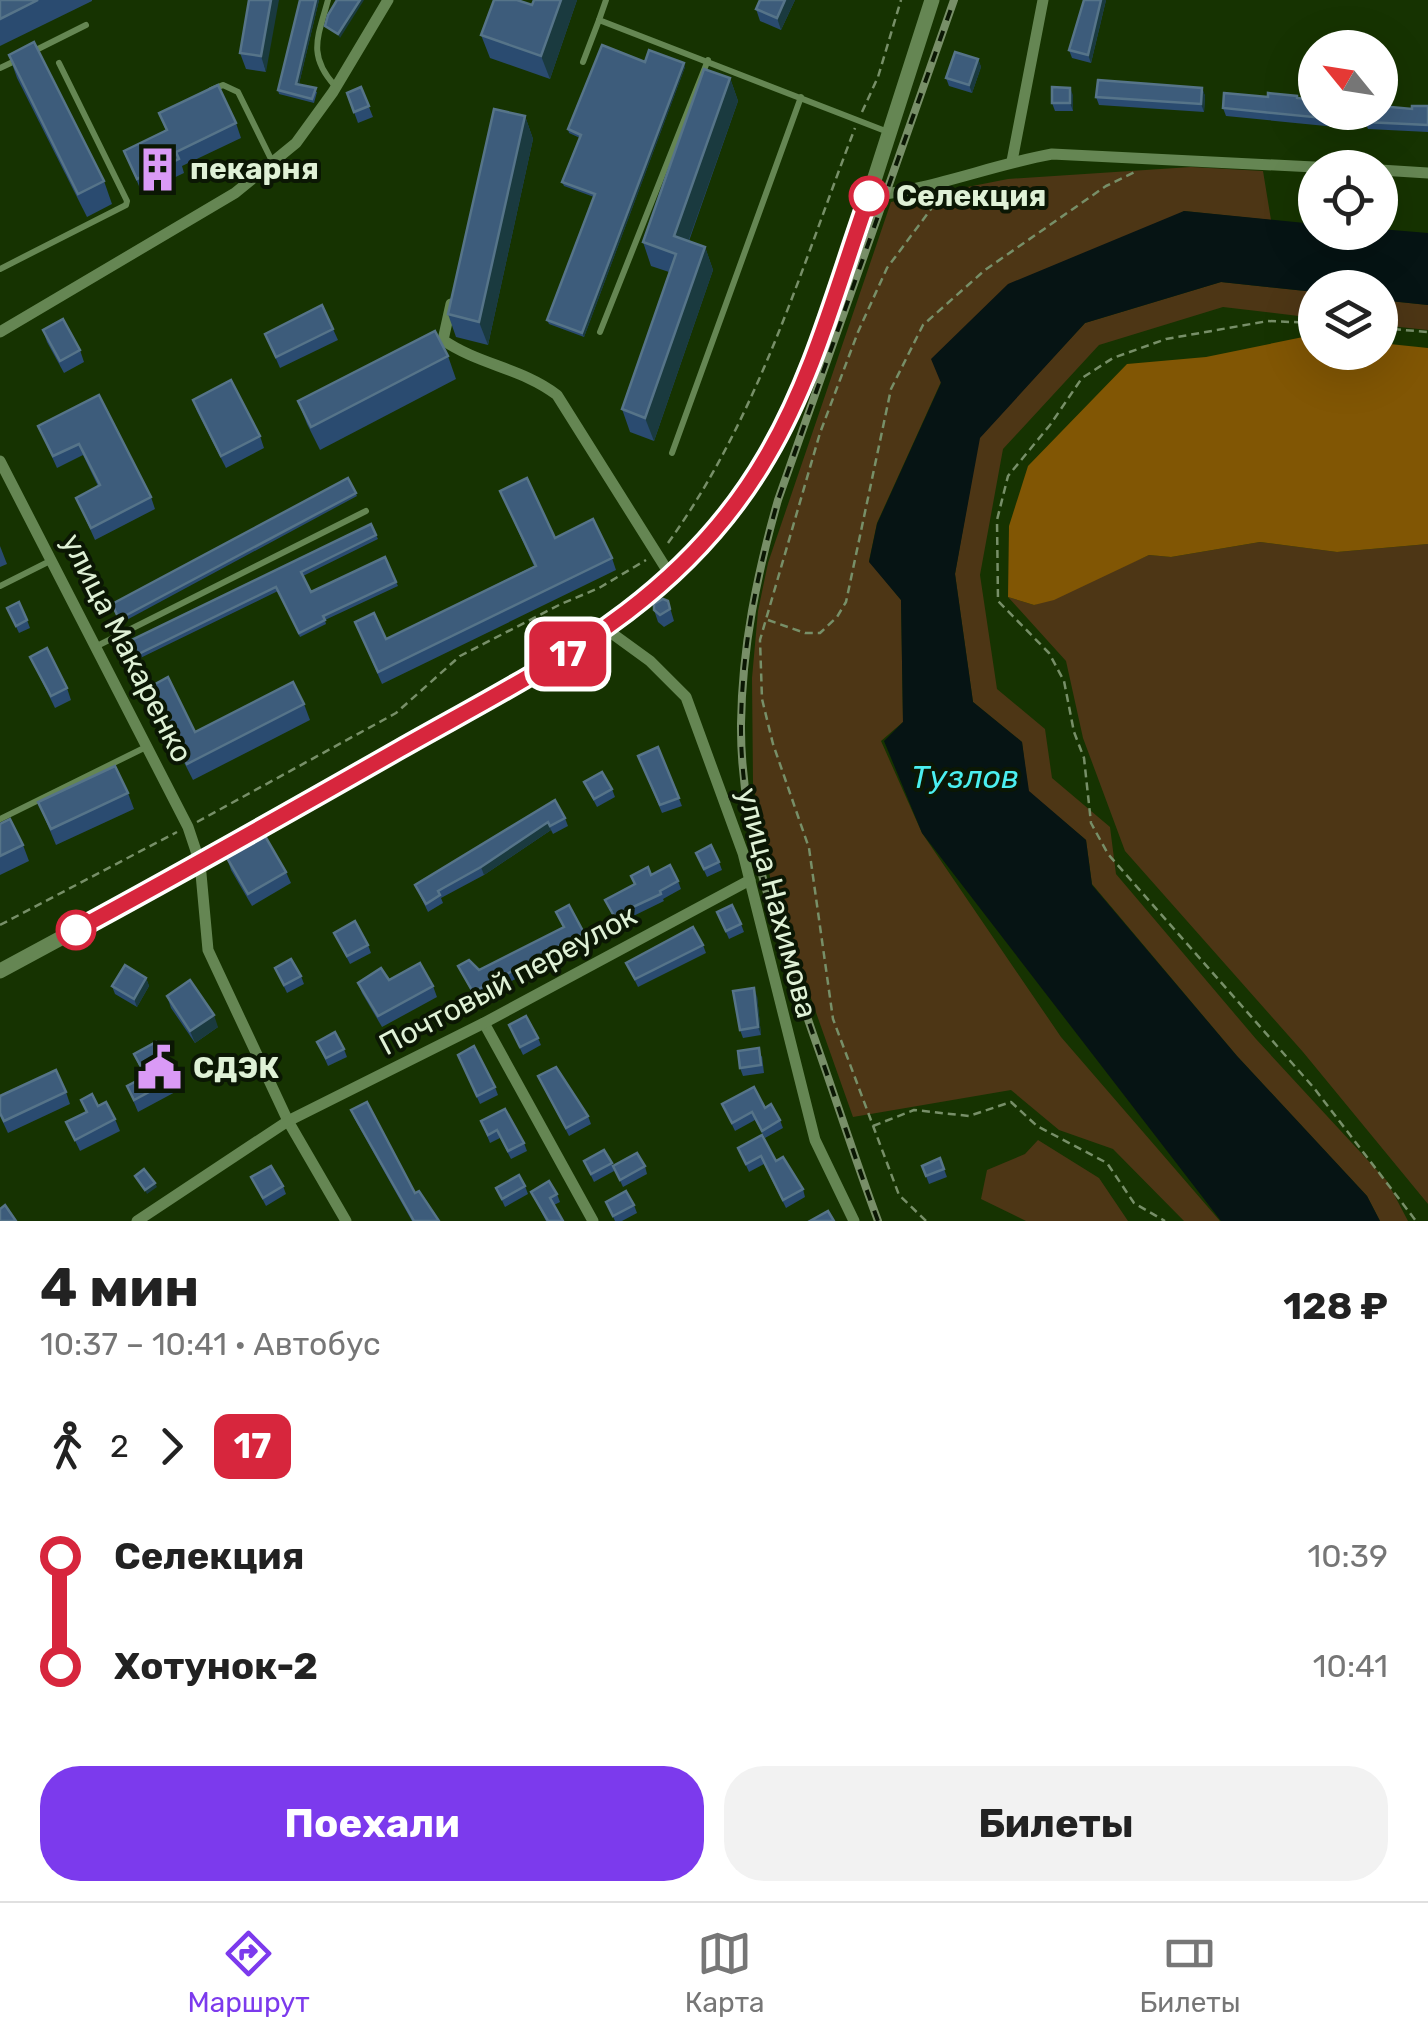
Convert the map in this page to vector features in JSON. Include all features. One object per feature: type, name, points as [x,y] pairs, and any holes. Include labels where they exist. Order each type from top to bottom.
[{"type":"main road","points":[[0,971],[200,863],[590,641],[672,578],[725,517],[766,458],[798,398],[932,0]]},
{"type":"street","points":[[0,332],[235,194],[296,143],[336,87],[388,0]]},
{"type":"street","points":[[1012,161],[1043,0]]},
{"type":"street","points":[[869,196],[1052,154],[1298,166]]},
{"type":"street","points":[[1398,171],[1428,173]]},
{"type":"street","points":[[456,283],[443,340],[465,355],[531,378],[557,395],[672,578]]},
{"type":"street","name":"улица Макаренко","points":[[0,461],[188,827],[200,863],[208,950],[288,1121],[346,1221]]},
{"type":"street","name":"улица Нахимова","points":[[606,629],[650,661],[686,697],[750,880],[815,1140],[854,1221]]},
{"type":"street","name":"Почтовый переулок","points":[[137,1221],[288,1121],[484,1023],[750,880]]},
{"type":"street","points":[[484,1023],[593,1221]]},
{"type":"lane","points":[[328,0],[316,45],[317,59],[321,71],[336,87]]},
{"type":"lane","points":[[583,62],[606,0]]},
{"type":"lane","points":[[599,20],[890,132]]},
{"type":"lane","points":[[0,68],[86,25]]},
{"type":"lane","points":[[600,332],[708,60]]},
{"type":"lane","points":[[0,269],[128,201],[59,63]]},
{"type":"lane","points":[[207,93],[223,84],[238,92],[273,162]]},
{"type":"lane","points":[[672,453],[801,97]]},
{"type":"lane","points":[[427,348],[443,340]]},
{"type":"lane","points":[[96,647],[366,510]]},
{"type":"lane","points":[[0,586],[51,560]]},
{"type":"lane","points":[[0,819],[147,746]]},
{"type":"path","points":[[0,925],[396,713],[460,656],[600,588],[663,549],[725,455],[760,383],[878,77],[901,0]]},
{"type":"path","points":[[766,620],[805,633],[820,632],[837,617],[846,602],[892,389],[923,325],[985,270],[1106,186],[1138,172]]},
{"type":"path","points":[[923,186],[931,209],[887,268],[858,332],[820,433],[760,640],[762,698],[809,848],[833,1019],[899,1195],[926,1221]]},
{"type":"path","points":[[1298,323],[1268,320],[1166,338],[1113,358],[1082,378],[1008,476],[997,520],[998,600],[1049,653],[1064,681],[1074,732],[1084,758],[1091,823],[1108,854],[1314,1088],[1416,1221]]},
{"type":"path","points":[[1398,330],[1428,332]]},
{"type":"path","points":[[871,1127],[914,1110],[969,1116],[1011,1102],[1037,1126],[1107,1163],[1134,1204],[1165,1221]]},
{"type":"shaded area","points":[[1191,167],[1263,171],[1271,220],[1184,211],[941,382],[877,523],[869,561],[901,600],[903,722],[881,741],[922,833],[1061,1037],[1220,1221],[1184,1221],[1113,1149],[1059,1130],[1011,1090],[853,1117],[772,888],[753,783],[752,678],[758,611],[768,563],[891,202],[1008,179]]},
{"type":"shaded area","points":[[1221,282],[1298,290],[1298,316],[1223,307],[1099,345],[1003,449],[980,575],[997,689],[1045,729],[1052,778],[1110,827],[1116,874],[1256,1039],[1387,1181],[1408,1221],[1380,1221],[1367,1196],[1237,1056],[1092,884],[1086,840],[1028,791],[1022,742],[973,702],[955,574],[979,438],[1085,323]]},
{"type":"shaded area","points":[[1398,302],[1428,305],[1428,330],[1398,327]]},
{"type":"shaded area","points":[[1298,338],[1298,370],[1398,370],[1398,345],[1428,348],[1428,544],[1337,552],[1260,542],[1171,557],[1149,555],[1054,600],[1034,605],[1008,597],[1009,526],[1028,466],[1127,364],[1206,357]]},
{"type":"shaded area","points":[[1260,542],[1337,552],[1428,544],[1428,1204],[1303,1052],[1125,851],[1083,738],[1066,661],[1008,597],[1034,605],[1149,555],[1171,557]]},
{"type":"shaded area","points":[[1038,1140],[1099,1178],[1128,1221],[1026,1221],[981,1199],[987,1170],[1025,1154]]},
{"type":"water","name":"Тузлов","points":[[1184,211],[1298,222],[1298,250],[1398,250],[1398,230],[1428,233],[1428,305],[1398,302],[1398,270],[1298,270],[1298,290],[1221,282],[1085,323],[980,438],[955,574],[973,702],[1022,742],[1029,791],[1086,840],[1092,885],[1237,1056],[1367,1196],[1380,1221],[1221,1221],[922,833],[884,741],[903,722],[901,600],[869,562],[877,524],[941,383],[931,359],[1008,284]]},
{"type":"building","points":[[0,0],[38,0],[0,19]]},
{"type":"building","points":[[249,0],[271,0],[261,56],[240,53]]},
{"type":"building","points":[[300,0],[316,0],[296,84],[316,88],[312,99],[278,90]]},
{"type":"building","points":[[337,0],[360,0],[338,34],[325,26]]},
{"type":"building","points":[[494,0],[517,0],[532,5],[534,0],[561,0],[541,56],[481,35]]},
{"type":"building","points":[[760,0],[785,0],[777,18],[756,9]]},
{"type":"building","points":[[1084,0],[1101,0],[1088,55],[1069,50]]},
{"type":"building","points":[[34,42],[104,181],[78,194],[9,55]]},
{"type":"building","points":[[602,45],[645,62],[649,50],[684,63],[582,333],[547,320],[595,194],[562,182],[581,135],[568,129]]},
{"type":"building","points":[[955,52],[978,59],[969,85],[946,78]]},
{"type":"building","points":[[704,69],[730,78],[674,236],[705,247],[645,418],[622,409],[676,254],[643,242]]},
{"type":"building","points":[[1098,80],[1202,88],[1201,104],[1096,97]]},
{"type":"building","points":[[218,85],[236,123],[176,152],[179,159],[137,179],[124,151],[167,130],[159,113]]},
{"type":"building","points":[[361,87],[369,106],[354,112],[347,93]]},
{"type":"building","points":[[1052,87],[1070,88],[1070,103],[1052,103]]},
{"type":"building","points":[[1224,93],[1268,97],[1268,93],[1298,98],[1298,116],[1223,108]]},
{"type":"building","points":[[1428,106],[1428,125],[1398,124],[1398,108]]},
{"type":"building","points":[[494,109],[525,116],[479,322],[448,314]]},
{"type":"building","points":[[322,305],[333,329],[276,357],[265,334]]},
{"type":"building","points":[[63,319],[80,350],[60,361],[43,330]]},
{"type":"building","points":[[435,331],[448,356],[311,427],[298,401]]},
{"type":"building","points":[[231,380],[260,436],[221,456],[193,400]]},
{"type":"building","points":[[99,395],[151,497],[91,528],[76,498],[100,485],[79,444],[53,456],[38,426]]},
{"type":"building","points":[[348,478],[356,493],[119,619],[112,604]]},
{"type":"building","points":[[527,478],[555,538],[593,519],[612,558],[378,672],[355,622],[374,613],[386,639],[536,566],[500,491]]},
{"type":"building","points":[[371,524],[376,535],[301,572],[311,592],[385,557],[396,582],[323,616],[325,620],[299,633],[276,587],[126,660],[119,646]]},
{"type":"building","points":[[663,599],[670,609],[660,615],[654,604]]},
{"type":"building","points":[[19,602],[27,620],[16,626],[7,608]]},
{"type":"building","points":[[47,648],[67,688],[51,696],[30,657]]},
{"type":"building","points":[[168,677],[195,732],[293,682],[304,704],[187,764],[148,688]]},
{"type":"building","points":[[658,747],[679,798],[660,805],[638,756]]},
{"type":"building","points":[[115,766],[128,793],[51,829],[38,802]]},
{"type":"building","points":[[602,772],[612,789],[594,799],[584,782]]},
{"type":"building","points":[[555,800],[565,818],[550,826],[548,822],[438,891],[440,895],[426,904],[415,885]]},
{"type":"building","points":[[10,819],[23,845],[0,856],[0,824]]},
{"type":"building","points":[[265,836],[286,872],[248,894],[227,858]]},
{"type":"building","points":[[711,845],[719,862],[704,869],[696,853]]},
{"type":"building","points":[[670,865],[678,881],[661,894],[614,916],[605,900],[635,884],[631,876],[648,867],[651,875]]},
{"type":"building","points":[[569,905],[584,933],[473,992],[458,966],[469,960],[479,970],[564,927],[556,912]]},
{"type":"building","points":[[732,905],[741,924],[726,931],[717,912]]},
{"type":"building","points":[[355,921],[368,945],[347,956],[334,933]]},
{"type":"building","points":[[693,927],[703,945],[635,979],[626,963]]},
{"type":"building","points":[[291,959],[301,976],[284,985],[275,968]]},
{"type":"building","points":[[420,963],[433,986],[378,1016],[358,983],[381,968],[389,980]]},
{"type":"building","points":[[125,965],[146,978],[134,999],[112,986]]},
{"type":"building","points":[[190,980],[214,1015],[190,1031],[167,996]]},
{"type":"building","points":[[754,988],[758,1027],[740,1030],[733,991]]},
{"type":"building","points":[[526,1016],[538,1038],[520,1047],[509,1025]]},
{"type":"building","points":[[335,1032],[344,1049],[326,1058],[317,1042]]},
{"type":"building","points":[[156,1042],[175,1078],[134,1100],[127,1086],[146,1076],[134,1054]]},
{"type":"building","points":[[474,1046],[495,1087],[477,1096],[458,1055]]},
{"type":"building","points":[[759,1048],[761,1065],[740,1068],[738,1051]]},
{"type":"building","points":[[556,1067],[588,1116],[566,1128],[538,1076]]},
{"type":"building","points":[[56,1070],[66,1092],[4,1121],[0,1096]]},
{"type":"building","points":[[754,1087],[765,1108],[771,1104],[780,1120],[762,1131],[752,1112],[732,1123],[722,1104]]},
{"type":"building","points":[[92,1094],[98,1106],[106,1102],[115,1119],[75,1140],[66,1122],[87,1112],[81,1100]]},
{"type":"building","points":[[367,1102],[415,1193],[419,1191],[439,1221],[414,1221],[351,1110]]},
{"type":"building","points":[[505,1109],[524,1143],[508,1151],[497,1130],[488,1135],[481,1121]]},
{"type":"building","points":[[762,1135],[776,1161],[783,1157],[803,1189],[783,1200],[761,1156],[746,1164],[738,1148]]},
{"type":"building","points":[[604,1150],[612,1163],[591,1174],[584,1161]]},
{"type":"building","points":[[637,1153],[645,1166],[620,1180],[613,1166]]},
{"type":"building","points":[[940,1158],[944,1169],[926,1176],[922,1166]]},
{"type":"building","points":[[271,1166],[283,1186],[263,1198],[251,1177]]},
{"type":"building","points":[[144,1169],[155,1183],[145,1190],[135,1176]]},
{"type":"building","points":[[519,1175],[525,1186],[502,1199],[496,1188]]},
{"type":"building","points":[[549,1181],[557,1194],[550,1198],[563,1221],[548,1221],[531,1192]]},
{"type":"building","points":[[626,1191],[634,1205],[613,1216],[606,1202]]},
{"type":"building","points":[[5,1205],[16,1221],[0,1221],[0,1209]]},
{"type":"building","points":[[828,1211],[834,1221],[810,1221]]},
{"type":"railway","points":[[878,1221],[764,882],[742,764],[742,695],[752,611],[778,500],[954,0]]},
{"type":"bus line","name":"17","points":[[76,930],[590,641],[672,578],[725,517],[766,458],[798,398],[869,196]]},
{"type":"place","name":"пекарня","points":[[157,169]]},
{"type":"place","name":"Селекция","points":[[869,196]]},
{"type":"place","name":"СДЭК","points":[[160,1068]]}]
